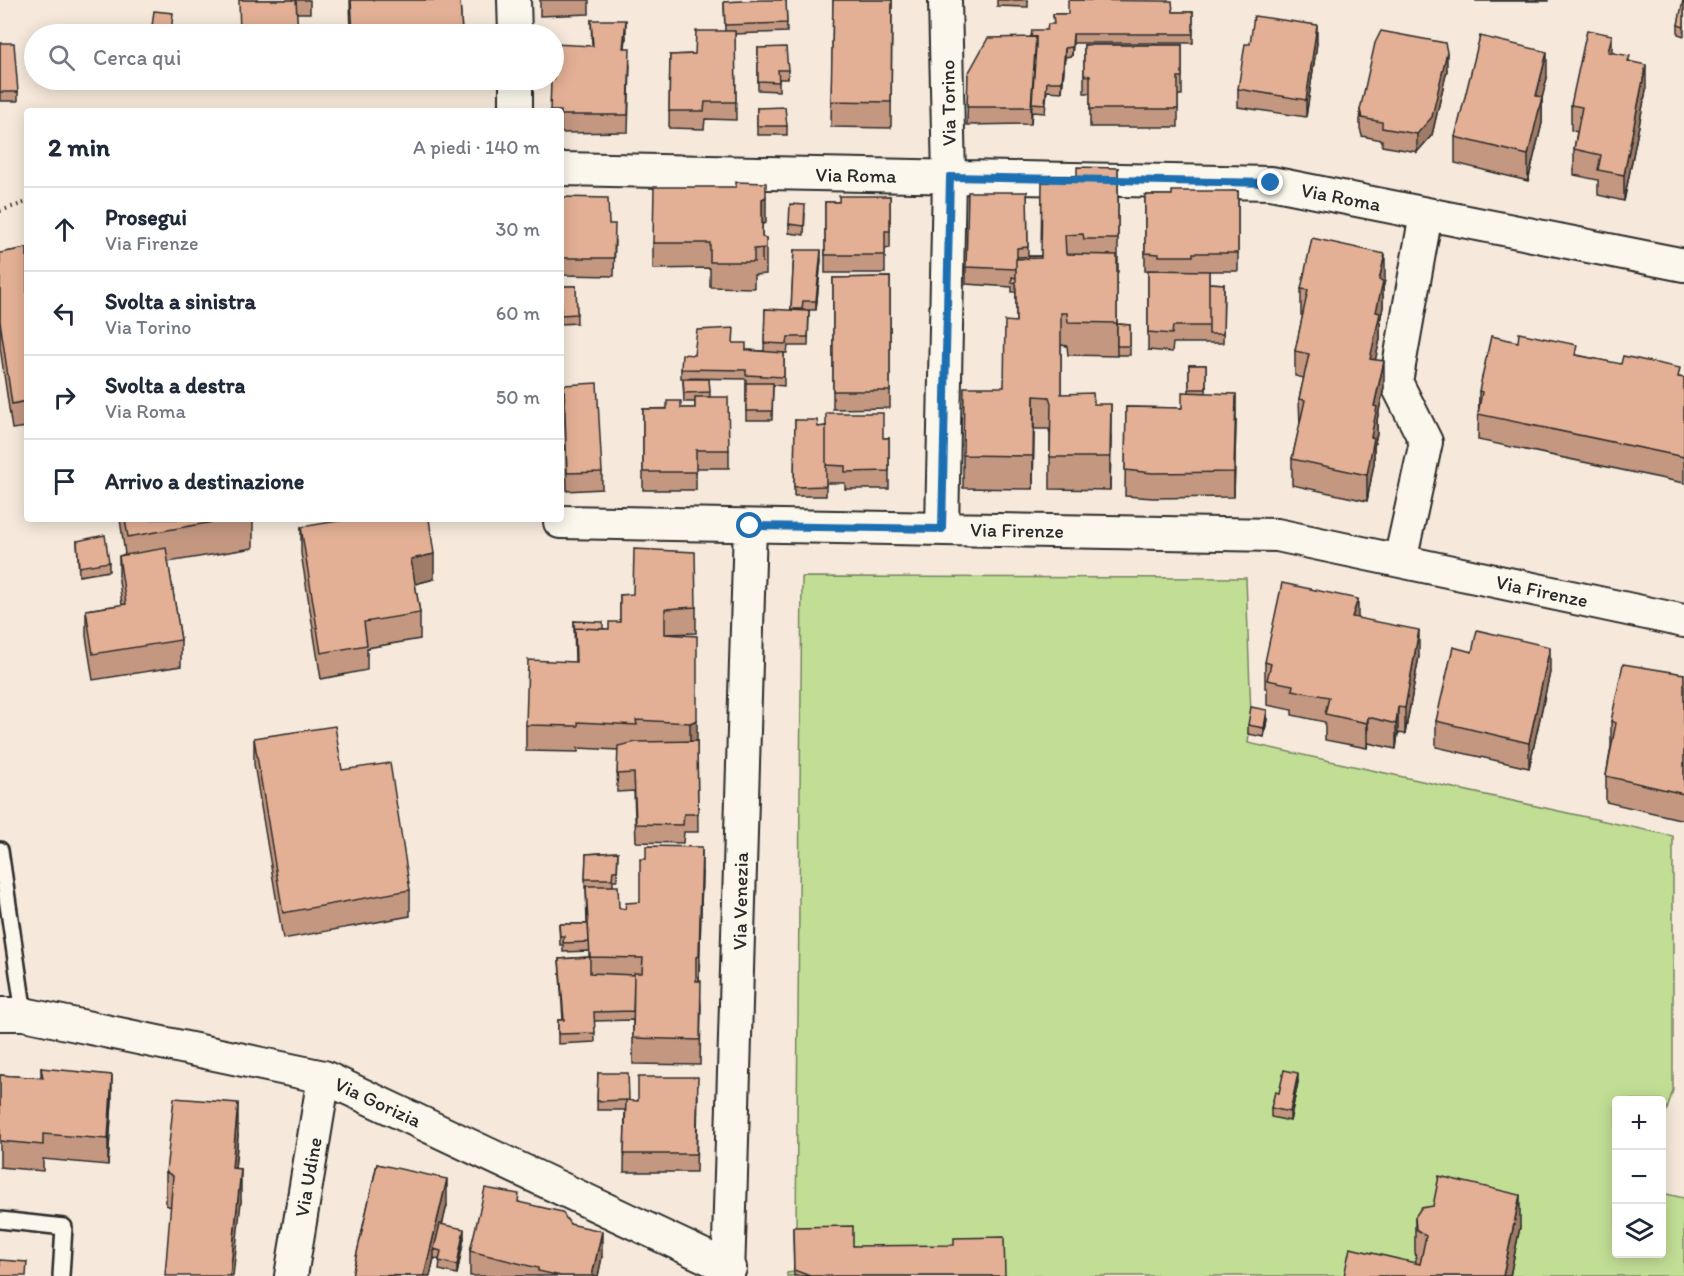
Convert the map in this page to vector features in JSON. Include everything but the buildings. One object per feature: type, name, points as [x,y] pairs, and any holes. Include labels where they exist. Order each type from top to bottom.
[{"type":"street","points":[[514,0],[515,24]]},
{"type":"street","name":"Via Torino","points":[[942,529],[950,177],[945,0]]},
{"type":"street","points":[[516,90],[516,108]]},
{"type":"street","name":"Via Roma","points":[[564,169],[1271,183],[1684,265]]},
{"type":"street","points":[[1400,561],[1426,442],[1396,382],[1426,214]]},
{"type":"street","name":"Via Firenze","points":[[560,522],[1277,535],[1684,621]]},
{"type":"street","name":"Via Venezia","points":[[729,1272],[750,526]]},
{"type":"street","name":"Via Gorizia","points":[[12,1014],[324,1077],[729,1272]]},
{"type":"street","name":"Via Udine","points":[[291,1276],[324,1077]]},
{"type":"lane","points":[[0,850],[12,1014]]},
{"type":"lane","points":[[0,1220],[64,1227],[60,1276]]},
{"type":"path","points":[[0,211],[24,203]]},
{"type":"green space","points":[[802,577],[1246,578],[1251,716],[1248,743],[1673,836],[1673,1090],[1666,1113],[1666,1096],[1612,1096],[1612,1258],[1666,1258],[1666,1194],[1684,1198],[1684,1276],[787,1276],[787,1273],[794,1272]]},
{"type":"route","points":[[750,526],[942,529],[950,177],[1271,183]]}]
